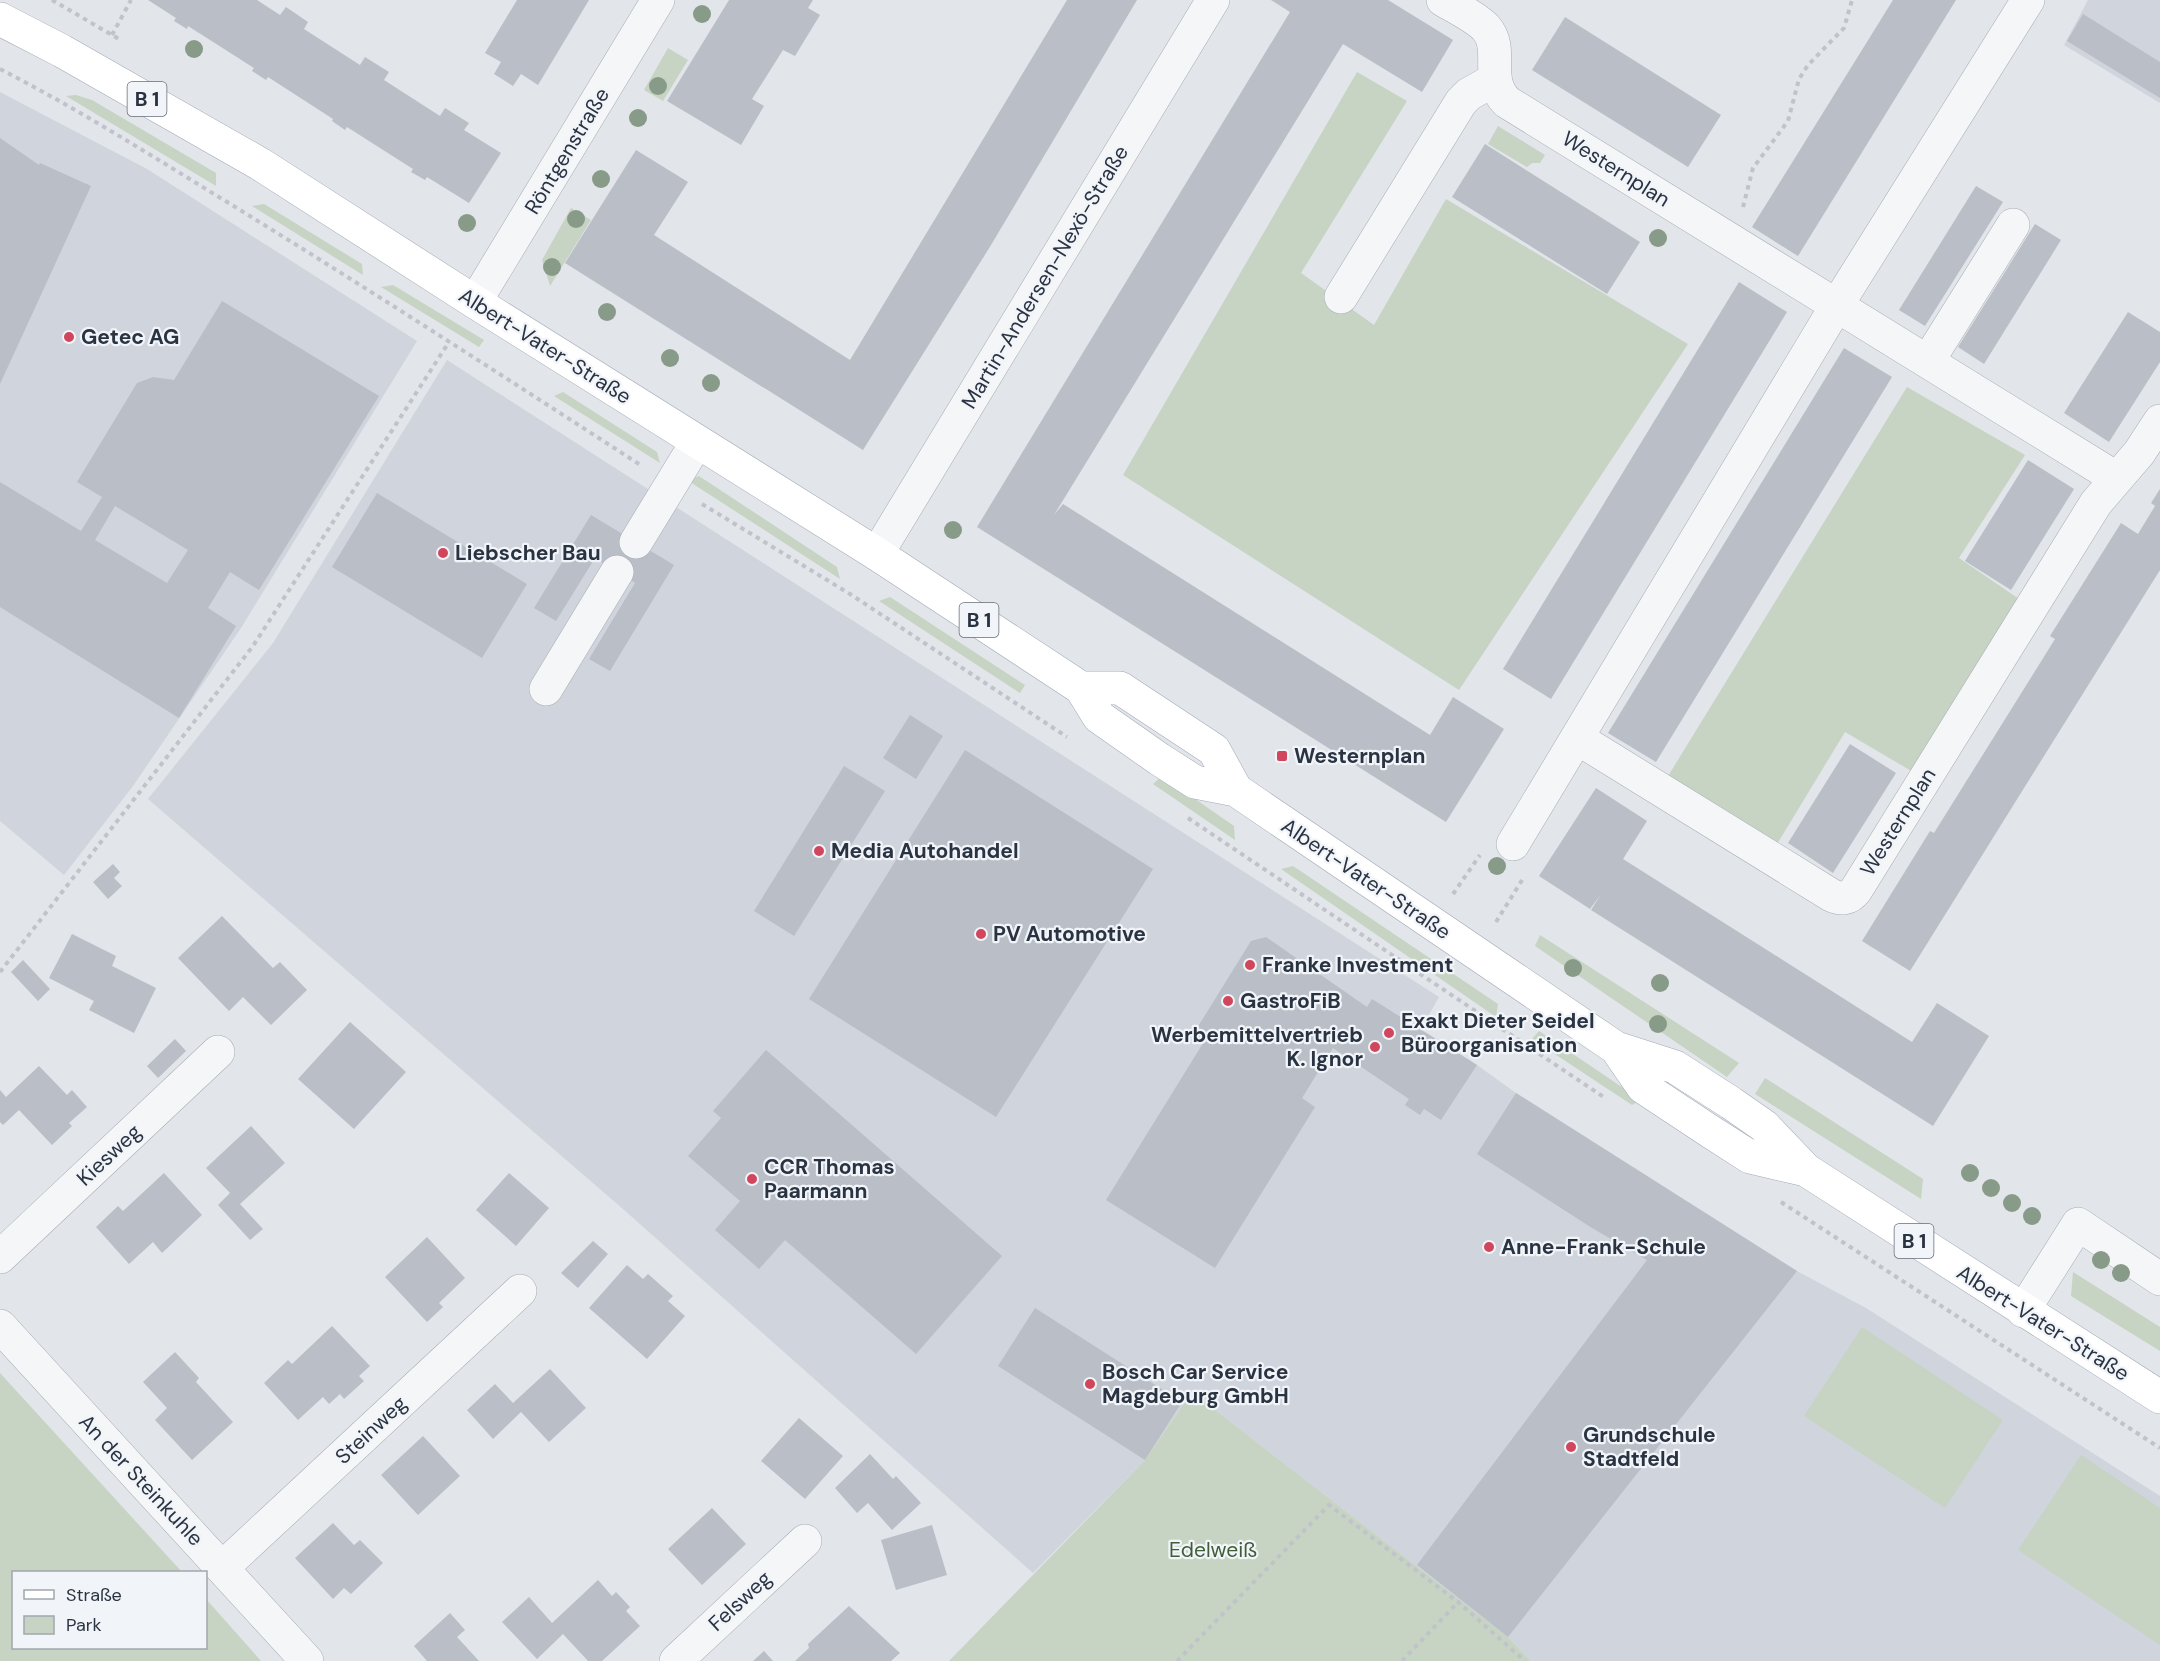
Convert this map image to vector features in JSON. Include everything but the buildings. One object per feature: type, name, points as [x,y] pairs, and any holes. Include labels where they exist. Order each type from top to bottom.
[{"type":"main road","name":"Albert-Vater-Straße","points":[[0,19],[62,51],[260,164],[877,554],[1081,688],[1120,688],[1214,750],[1236,790],[1616,1048],[1643,1087],[1750,1157],[1806,1170],[2160,1397]]},
{"type":"street","name":"Röntgenstraße","points":[[475,302],[658,0]]},
{"type":"street","name":"Martin-Andersen-Nexö-Straße","points":[[877,554],[1213,0]]},
{"type":"street","points":[[1341,297],[1461,102],[1469,94],[1494,80],[1494,47],[1486,28],[1443,0]]},
{"type":"street","points":[[1513,844],[1837,305],[2028,0]]},
{"type":"street","name":"Westernplan","points":[[1494,80],[1496,89],[1507,102],[2116,478]]},
{"type":"street","points":[[1928,361],[2013,225]]},
{"type":"street","name":"Westernplan","points":[[1577,738],[1831,895],[1841,899],[1850,896],[1856,890],[2091,512],[2116,478],[2139,453],[2160,421]]},
{"type":"street","points":[[636,542],[697,442]]},
{"type":"street","points":[[546,689],[618,572]]},
{"type":"street","name":"Kiesweg","points":[[0,1257],[218,1053]]},
{"type":"street","points":[[2023,1311],[2078,1224],[2160,1280]]},
{"type":"street","name":"Steinweg","points":[[222,1568],[520,1291]]},
{"type":"street","name":"An der Steinkuhle","points":[[0,1326],[307,1661]]},
{"type":"street","name":"Felsweg","points":[[676,1661],[805,1541]]},
{"type":"path","points":[[112,35],[131,0]]},
{"type":"path","points":[[1736,243],[1753,168],[1788,121],[1799,80],[1808,65],[1844,28],[1852,0]]},
{"type":"path","points":[[0,972],[254,646],[449,342]]},
{"type":"path","points":[[1177,1661],[1329,1505],[1458,1602],[1525,1661]]},
{"type":"path","points":[[1402,1661],[1458,1602]]},
{"type":"shaded area","points":[[2088,0],[2160,0],[2160,103],[2064,45]]},
{"type":"shaded area","points":[[0,92],[147,169],[417,341],[241,628],[133,786],[64,875],[0,821]]},
{"type":"shaded area","points":[[447,360],[1439,997],[1421,1029],[1516,1093],[1797,1271],[1866,1308],[2160,1496],[2160,1661],[1531,1661],[1508,1637],[1192,1392],[1145,1460],[1033,1573],[623,1209],[148,799],[273,643]]},
{"type":"green space","points":[[668,48],[688,60],[663,101],[644,90]]},
{"type":"green space","points":[[1357,72],[1407,101],[1301,273],[1374,325],[1446,199],[1688,344],[1459,690],[1123,475]]},
{"type":"green space","points":[[76,95],[92,100],[216,173],[216,186],[66,96]]},
{"type":"green space","points":[[1498,126],[1545,155],[1540,163],[1532,163],[1527,167],[1488,144]]},
{"type":"green space","points":[[264,204],[362,264],[363,275],[252,206]]},
{"type":"green space","points":[[571,208],[591,220],[550,286],[542,260]]},
{"type":"green space","points":[[393,285],[484,340],[479,347],[381,287]]},
{"type":"green space","points":[[1907,387],[2025,455],[1959,558],[2022,601],[1913,772],[1845,732],[1774,849],[1665,781]]},
{"type":"green space","points":[[563,392],[657,452],[660,463],[554,396]]},
{"type":"green space","points":[[699,476],[837,567],[840,579],[687,480]]},
{"type":"green space","points":[[890,597],[1025,685],[1020,693],[879,601]]},
{"type":"green space","points":[[1162,776],[1234,826],[1235,840],[1153,784]]},
{"type":"green space","points":[[1293,866],[1498,1004],[1496,1017],[1281,869]]},
{"type":"green space","points":[[1540,935],[1739,1063],[1727,1077],[1535,946]]},
{"type":"green space","points":[[1539,1031],[1641,1100],[1632,1105],[1532,1039]]},
{"type":"green space","points":[[1765,1078],[1923,1179],[1921,1199],[1755,1094]]},
{"type":"green space","points":[[2073,1272],[2160,1327],[2160,1351],[2071,1296]]},
{"type":"green space","points":[[1862,1327],[2003,1420],[1945,1508],[1804,1416]]},
{"type":"green space","points":[[0,1373],[181,1571],[12,1571],[12,1649],[207,1649],[207,1600],[261,1661],[0,1661]]},
{"type":"green space","name":"Edelweiß","points":[[1192,1392],[1508,1637],[1531,1661],[949,1661],[1145,1460]]},
{"type":"green space","points":[[2081,1455],[2160,1508],[2160,1645],[2018,1550]]},
{"type":"place","name":"Getec AG","points":[[69,337]]},
{"type":"place","name":"Liebscher Bau","points":[[443,553]]},
{"type":"place","name":"Westernplan","points":[[1282,756]]},
{"type":"place","name":"Media Autohandel","points":[[819,851]]},
{"type":"place","name":"PV Automotive","points":[[981,934]]},
{"type":"place","name":"Franke Investment","points":[[1250,965]]},
{"type":"place","name":"GastroFiB","points":[[1228,1001]]},
{"type":"place","name":"Exakt Dieter Seidel Büroorganisation","points":[[1389,1033]]},
{"type":"place","name":"Werbemittelvertrieb K. Ignor","points":[[1375,1047]]},
{"type":"place","name":"CCR Thomas Paarmann","points":[[752,1179]]},
{"type":"place","name":"Anne-Frank-Schule","points":[[1489,1247]]},
{"type":"place","name":"Bosch Car Service Magdeburg GmbH","points":[[1090,1384]]},
{"type":"place","name":"Grundschule Stadtfeld","points":[[1571,1447]]}]
